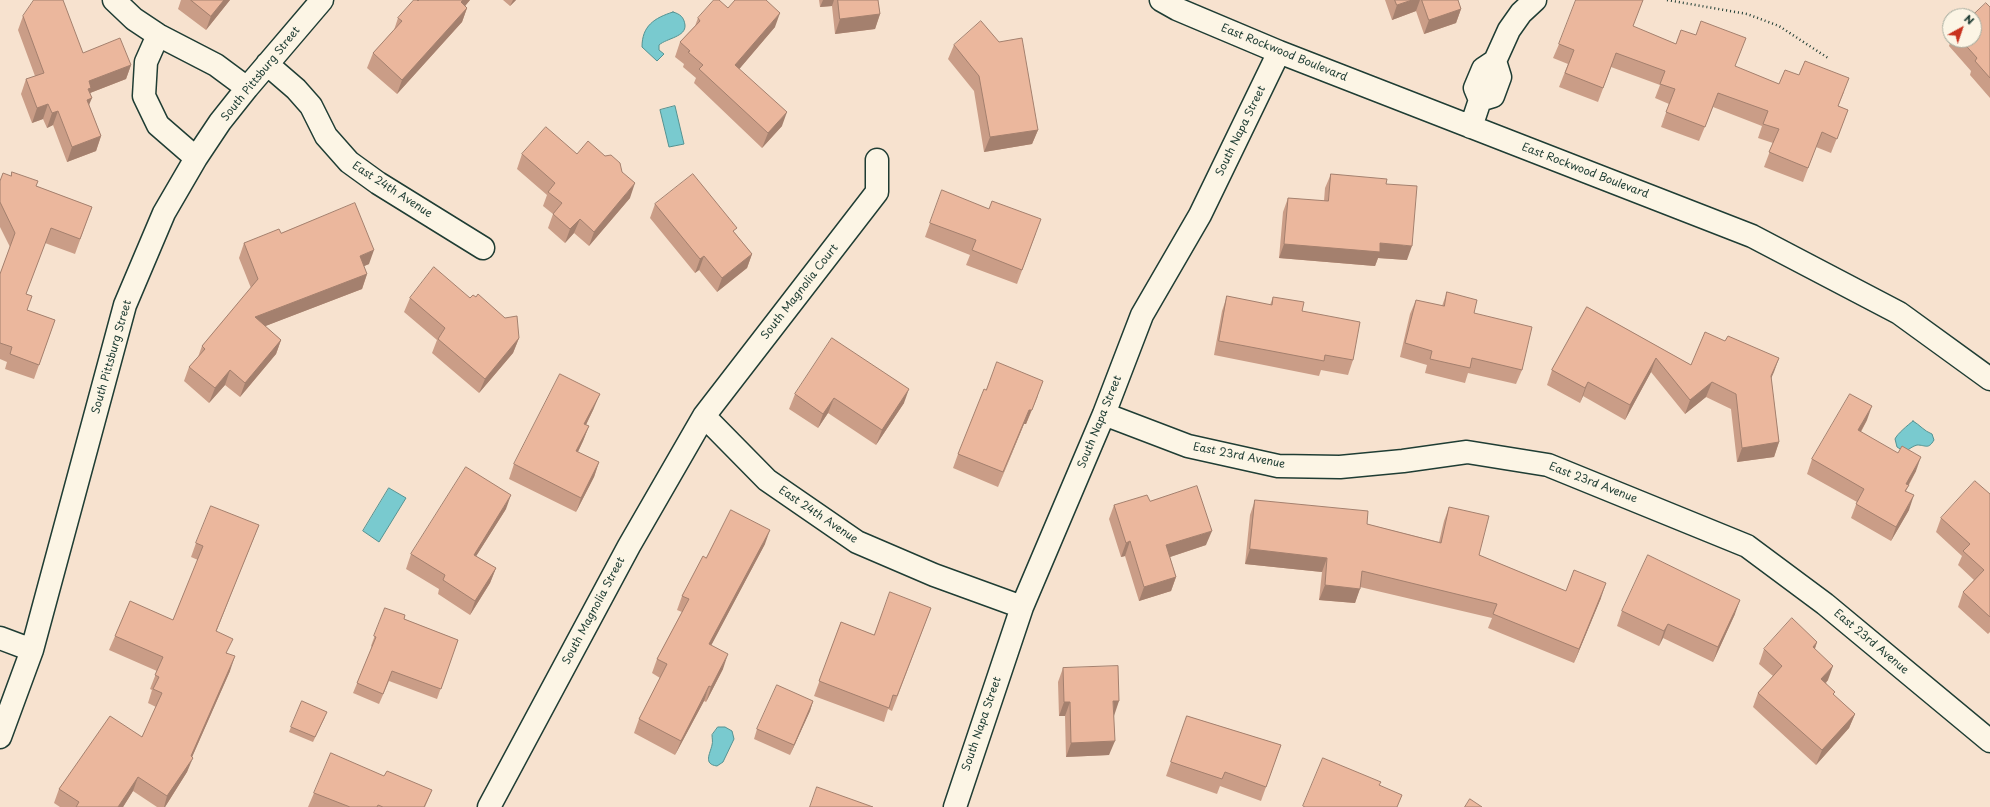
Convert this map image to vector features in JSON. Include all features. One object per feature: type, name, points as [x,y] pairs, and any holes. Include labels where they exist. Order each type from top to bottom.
[{"type":"street","points":[[114,0],[134,19],[158,35],[216,65],[247,88]]},
{"type":"street","name":"South Pittsburg Street","points":[[0,736],[32,650],[125,305],[164,213],[196,158],[247,88],[322,0]]},
{"type":"street","name":"East Rockwood Boulevard","points":[[1161,0],[1177,9],[1279,52],[1752,236],[1899,313],[1990,379]]},
{"type":"street","points":[[1471,127],[1480,100],[1493,96],[1500,77],[1496,61],[1509,30],[1521,13],[1535,0]]},
{"type":"street","points":[[158,35],[146,62],[144,96],[158,125],[196,158]]},
{"type":"street","name":"South Napa Street","points":[[955,807],[1022,607],[1104,414],[1142,315],[1200,215],[1279,52]]},
{"type":"street","name":"East 24th Avenue","points":[[267,64],[296,89],[311,106],[326,136],[349,162],[378,183],[483,248]]},
{"type":"street","name":"South Magnolia Court","points":[[704,416],[877,192],[877,160]]},
{"type":"street","name":"East 23rd Avenue","points":[[1104,414],[1188,446],[1278,466],[1340,467],[1403,461],[1467,452],[1548,465],[1747,546],[1825,604],[1990,741]]},
{"type":"street","name":"East 24th Avenue","points":[[704,416],[767,480],[857,542],[934,575],[1022,607]]},
{"type":"street","name":"South Magnolia Street","points":[[489,807],[629,546],[704,416]]},
{"type":"street","points":[[0,638],[32,650]]},
{"type":"path","points":[[1667,0],[1747,14],[1779,26],[1828,58]]},
{"type":"water","points":[[673,12],[683,18],[685,25],[684,29],[679,35],[659,45],[659,50],[664,54],[657,61],[642,47],[644,34],[650,24],[655,20]]},
{"type":"water","points":[[675,106],[684,144],[669,147],[660,110]]},
{"type":"water","points":[[1913,421],[1932,434],[1934,440],[1928,446],[1917,445],[1905,452],[1897,447],[1895,439],[1900,432]]},
{"type":"water","points":[[389,488],[406,498],[379,542],[363,531]]},
{"type":"water","points":[[718,727],[725,727],[732,731],[734,739],[723,762],[717,766],[710,763],[708,758],[712,744],[712,735]]},
{"type":"building","points":[[34,0],[63,0],[83,53],[120,38],[131,65],[89,81],[91,88],[88,89],[92,98],[87,100],[101,136],[72,147],[58,111],[52,113],[48,104],[37,108],[26,79],[44,73],[23,16]]},
{"type":"building","points":[[191,0],[224,0],[211,16]]},
{"type":"building","points":[[414,0],[463,0],[461,2],[467,8],[402,80],[373,53],[402,21],[398,18]]},
{"type":"building","points":[[714,0],[719,0],[728,8],[735,0],[766,0],[780,13],[735,65],[787,112],[768,133],[699,69],[703,65],[688,52],[690,51],[680,42],[700,21],[698,18]]},
{"type":"building","points":[[838,0],[878,0],[880,14],[840,19]]},
{"type":"building","points":[[1395,0],[1412,0],[1397,5]]},
{"type":"building","points":[[1422,0],[1458,0],[1461,9],[1429,20]]},
{"type":"building","points":[[1576,0],[1643,0],[1633,26],[1676,44],[1681,30],[1696,35],[1701,21],[1746,38],[1735,66],[1779,84],[1785,70],[1799,75],[1805,61],[1849,78],[1838,106],[1848,110],[1837,139],[1822,132],[1808,168],[1769,152],[1779,129],[1763,124],[1768,111],[1718,93],[1705,127],[1666,112],[1675,89],[1660,84],[1665,71],[1616,53],[1603,88],[1565,73],[1574,50],[1559,44]]},
{"type":"building","points":[[1986,3],[1990,7],[1990,78],[1975,61],[1977,58],[1968,48],[1982,48],[1982,8],[1981,8]]},
{"type":"building","points":[[981,21],[999,42],[1022,38],[1038,130],[990,137],[979,76],[954,45]]},
{"type":"building","points":[[546,127],[577,154],[588,141],[605,156],[611,155],[620,163],[622,172],[635,183],[594,232],[580,219],[570,229],[553,214],[562,203],[548,192],[555,183],[522,154]]},
{"type":"building","points":[[12,172],[38,181],[36,186],[92,207],[80,239],[51,228],[26,294],[32,296],[27,310],[55,320],[39,365],[10,354],[12,347],[0,343],[0,274],[15,233],[0,202],[0,181],[3,173],[11,176]]},
{"type":"building","points":[[693,174],[737,228],[733,231],[752,254],[722,278],[704,256],[700,259],[655,204]]},
{"type":"building","points":[[1331,174],[1387,179],[1386,184],[1417,186],[1412,246],[1380,243],[1380,252],[1284,244],[1288,198],[1328,201]]},
{"type":"building","points":[[942,190],[989,209],[992,201],[1041,219],[1022,270],[972,250],[976,240],[930,223]]},
{"type":"building","points":[[355,203],[374,250],[360,256],[367,274],[255,317],[281,340],[245,383],[230,370],[215,388],[189,367],[205,349],[202,346],[258,279],[244,243],[279,229],[281,233]]},
{"type":"building","points":[[434,267],[470,298],[473,295],[476,297],[478,294],[505,318],[517,316],[519,338],[485,379],[438,339],[445,328],[410,298]]},
{"type":"building","points":[[1447,292],[1477,300],[1474,313],[1532,327],[1522,370],[1472,358],[1470,368],[1430,359],[1432,351],[1405,343],[1416,300],[1444,306]]},
{"type":"building","points":[[1227,296],[1272,305],[1273,297],[1304,302],[1302,311],[1360,322],[1353,360],[1325,355],[1324,361],[1219,341]]},
{"type":"building","points":[[1587,307],[1691,365],[1705,332],[1725,341],[1728,336],[1779,358],[1771,376],[1779,442],[1742,448],[1736,394],[1712,382],[1690,400],[1656,358],[1630,405],[1588,382],[1585,388],[1552,370]]},
{"type":"building","points":[[832,338],[909,389],[882,430],[834,398],[823,414],[795,394]]},
{"type":"building","points":[[997,362],[1043,381],[1032,410],[1029,410],[1003,472],[958,454],[984,389],[986,390]]},
{"type":"building","points":[[560,374],[600,394],[584,424],[589,426],[576,451],[599,462],[581,498],[514,464]]},
{"type":"building","points":[[1850,394],[1872,406],[1858,430],[1898,453],[1902,446],[1921,457],[1906,484],[1909,485],[1905,491],[1914,495],[1896,527],[1856,504],[1864,489],[1812,459]]},
{"type":"building","points":[[466,467],[511,495],[474,555],[496,568],[475,601],[443,580],[445,575],[411,554]]},
{"type":"building","points":[[1975,481],[1990,494],[1990,617],[1963,592],[1984,570],[1963,551],[1970,544],[1941,518]]},
{"type":"building","points":[[1197,486],[1212,531],[1166,545],[1176,577],[1144,587],[1130,541],[1126,543],[1114,505],[1147,495],[1150,501]]},
{"type":"building","points":[[1255,500],[1368,511],[1367,524],[1441,543],[1449,507],[1489,516],[1479,555],[1566,591],[1574,570],[1606,583],[1579,649],[1493,614],[1497,604],[1362,571],[1360,589],[1325,585],[1327,558],[1250,549]]},
{"type":"building","points":[[211,506],[259,525],[216,631],[233,639],[226,653],[235,656],[191,756],[193,758],[167,796],[138,777],[118,807],[76,807],[79,802],[59,789],[110,716],[142,737],[162,693],[153,689],[159,677],[155,675],[163,657],[115,636],[130,601],[173,620],[203,546],[196,543]]},
{"type":"building","points":[[731,510],[770,530],[709,644],[728,654],[711,687],[709,686],[681,741],[639,719],[667,664],[657,659],[689,599],[682,596],[703,556],[706,558]]},
{"type":"building","points":[[1648,555],[1740,600],[1718,647],[1668,624],[1664,631],[1622,611]]},
{"type":"building","points":[[890,592],[931,608],[897,696],[893,695],[889,708],[819,681],[841,622],[874,635]]},
{"type":"building","points":[[385,608],[405,615],[404,619],[458,640],[441,689],[392,671],[383,694],[357,683],[376,637],[374,636]]},
{"type":"building","points":[[1792,618],[1817,642],[1813,647],[1833,666],[1821,679],[1835,692],[1833,694],[1855,714],[1822,750],[1758,693],[1782,666],[1764,649]]},
{"type":"building","points":[[1118,666],[1119,701],[1113,701],[1115,741],[1071,743],[1070,702],[1064,702],[1063,668]]},
{"type":"building","points":[[777,685],[813,701],[794,745],[757,729]]},
{"type":"building","points":[[302,701],[327,712],[315,737],[291,727]]},
{"type":"building","points":[[1187,716],[1281,745],[1266,787],[1225,772],[1222,779],[1171,762]]},
{"type":"building","points":[[331,753],[384,776],[387,771],[432,790],[424,807],[383,807],[378,805],[377,807],[350,807],[314,793]]},
{"type":"building","points":[[1323,758],[1381,782],[1379,785],[1402,795],[1397,807],[1303,806]]},
{"type":"building","points":[[817,787],[873,807],[810,807]]},
{"type":"building","points":[[1470,799],[1482,807],[1465,807]]}]
